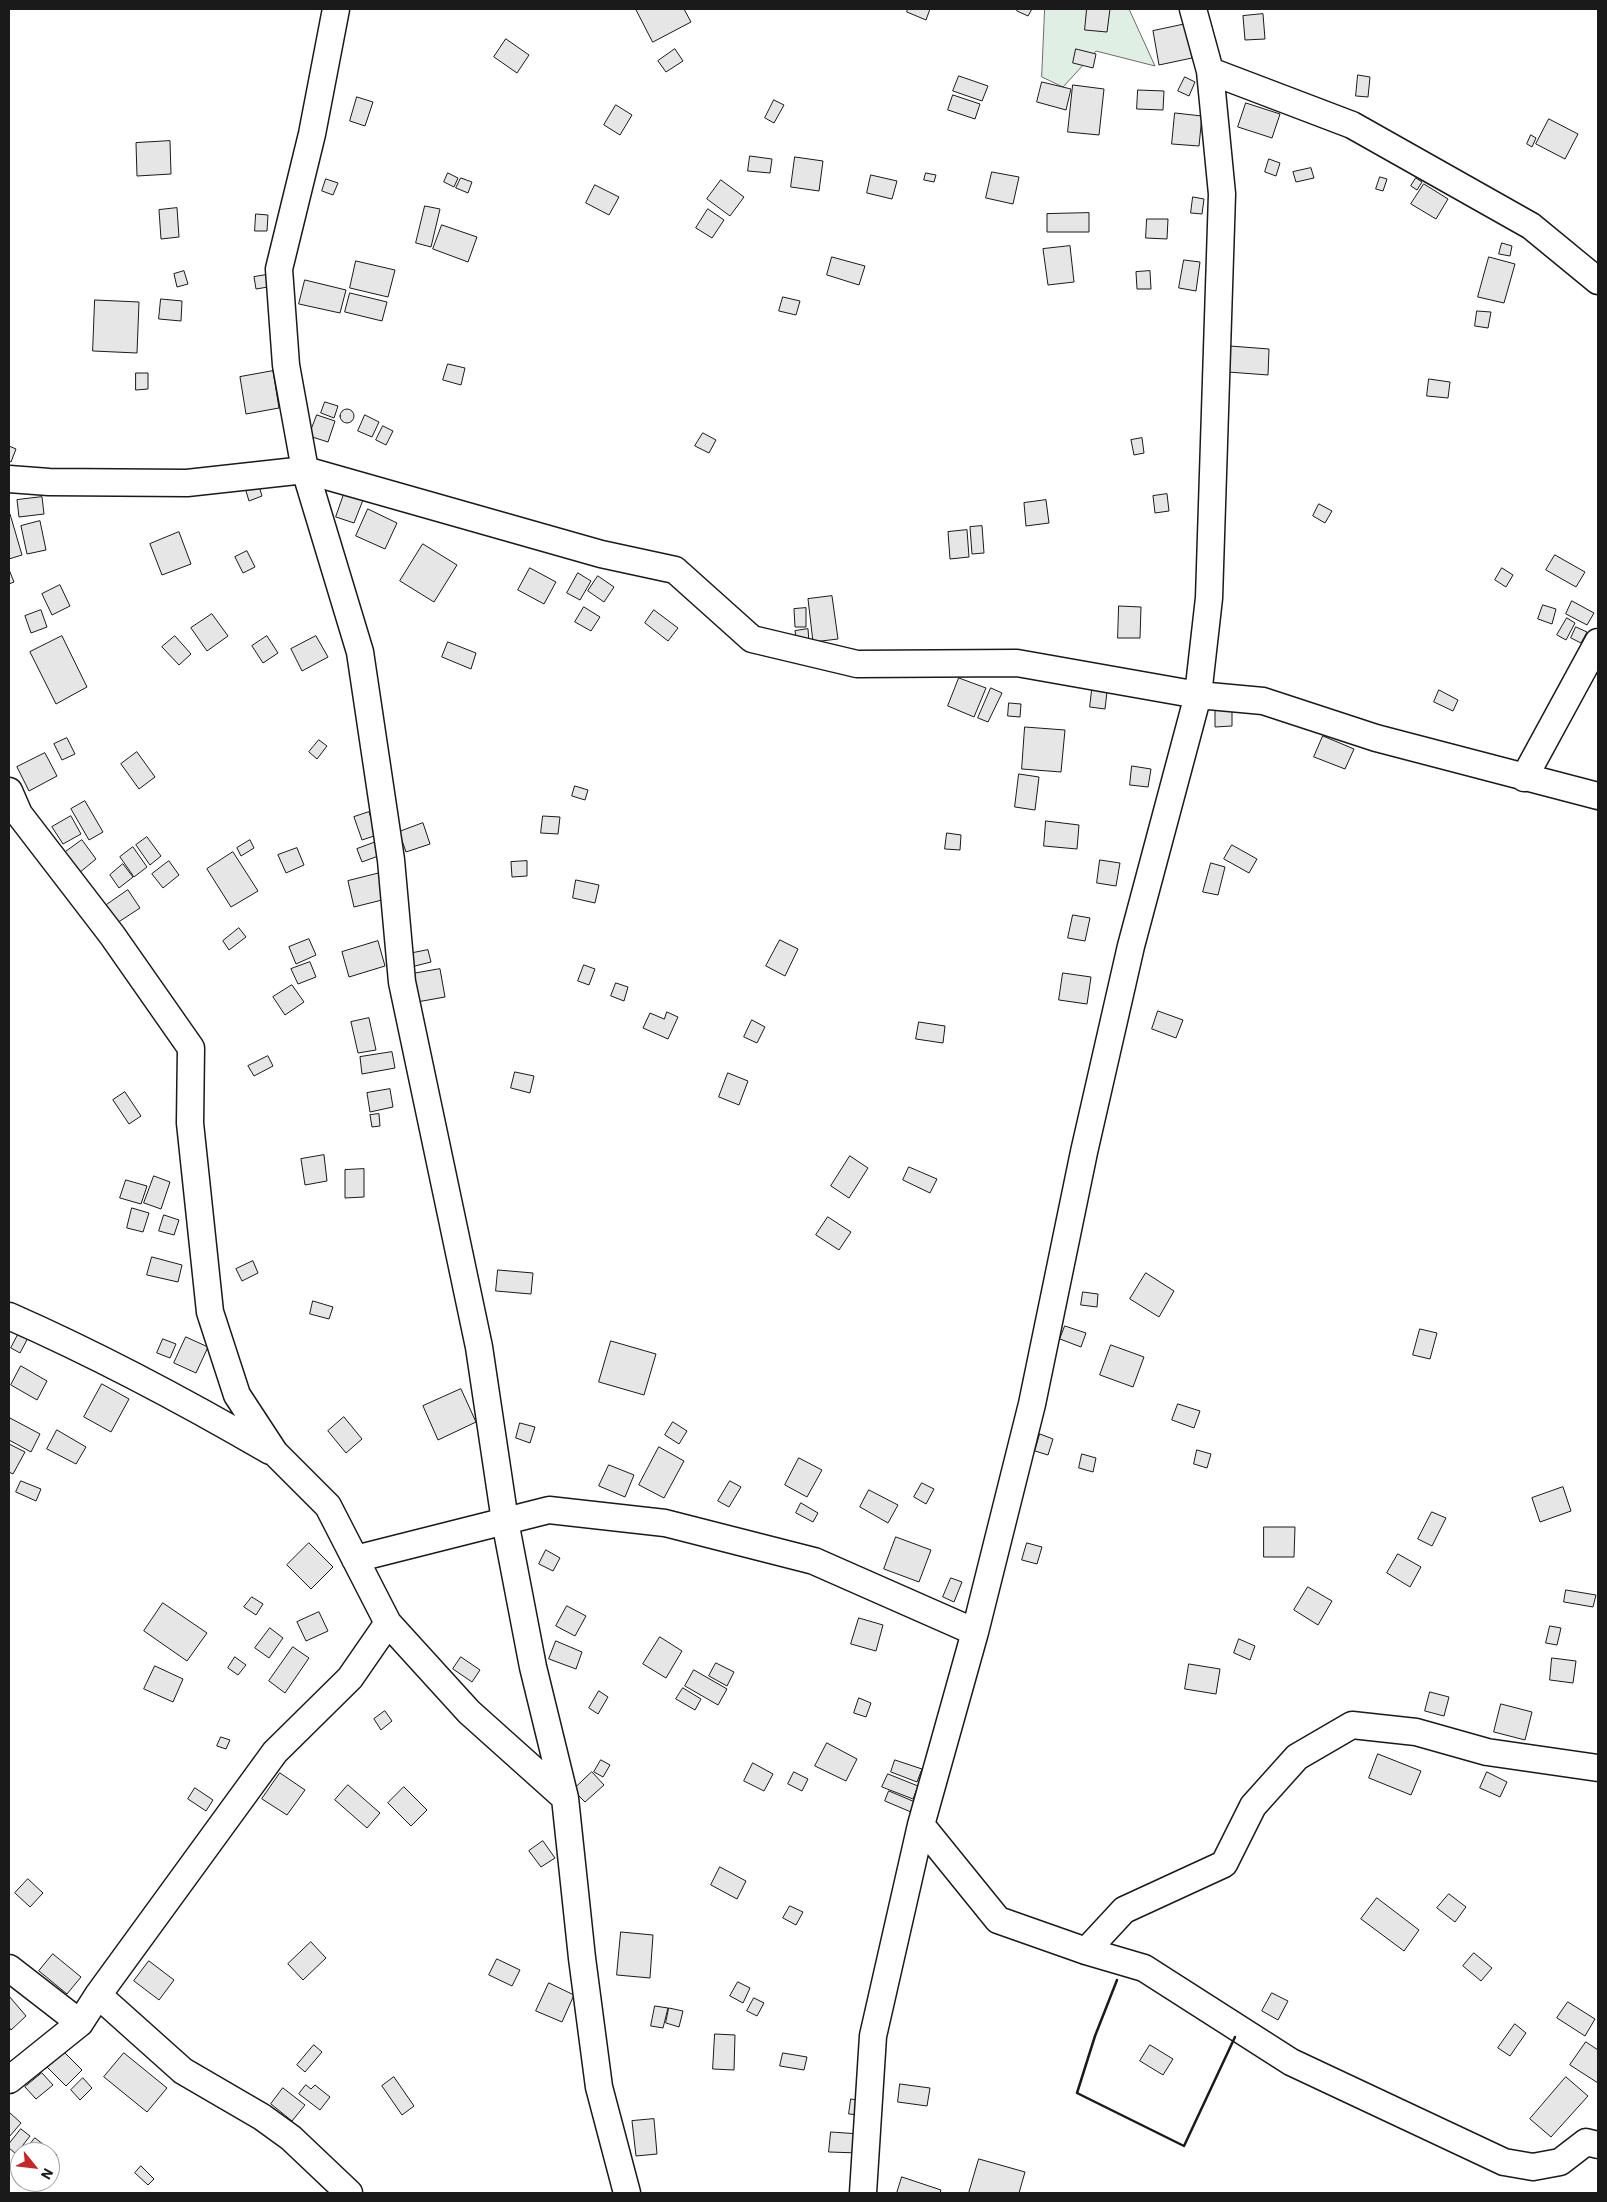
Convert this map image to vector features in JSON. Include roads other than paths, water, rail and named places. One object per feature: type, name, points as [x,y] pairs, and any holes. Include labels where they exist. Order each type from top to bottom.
[{"type":"street","points":[[336,9],[312,134],[279,269],[286,365],[305,470],[360,652],[391,860],[402,982],[479,1347],[505,1521],[533,1667],[564,1798],[599,2087],[627,2193]]},
{"type":"street","points":[[863,2193],[873,2036],[921,1825],[975,1632],[1032,1404],[1084,1152],[1131,946],[1198,695],[1209,598],[1222,194],[1210,71],[1193,9]]},
{"type":"street","points":[[1210,71],[1352,125],[1532,226],[1598,281]]},
{"type":"street","points":[[9,479],[49,482],[187,484],[305,470],[601,554],[675,570],[752,639],[857,664],[1017,663],[1198,695],[1264,701],[1376,738],[1598,796]]},
{"type":"street","points":[[1524,778],[1598,642]]},
{"type":"street","points":[[9,791],[19,814],[112,936],[191,1048],[190,1123],[210,1312],[237,1394],[275,1453],[328,1506],[388,1623],[469,1712],[564,1798]]},
{"type":"street","points":[[9,1316],[57,1337],[169,1392],[275,1453]]},
{"type":"street","points":[[356,1559],[549,1510],[665,1523],[814,1561],[975,1632]]},
{"type":"street","points":[[9,2080],[80,2023],[98,1995],[275,1752],[350,1678],[388,1623]]},
{"type":"street","points":[[1086,1950],[1124,1910],[1224,1864],[1253,1806],[1297,1757],[1352,1725],[1416,1732],[1487,1752],[1598,1768]]},
{"type":"street","points":[[921,1825],[998,1920],[1144,1968],[1291,2062],[1504,2162],[1533,2167],[1560,2162],[1594,2138]]},
{"type":"street","points":[[9,1968],[80,2023]]},
{"type":"street","points":[[98,1995],[183,2071],[262,2117],[291,2138],[349,2193]]}]
